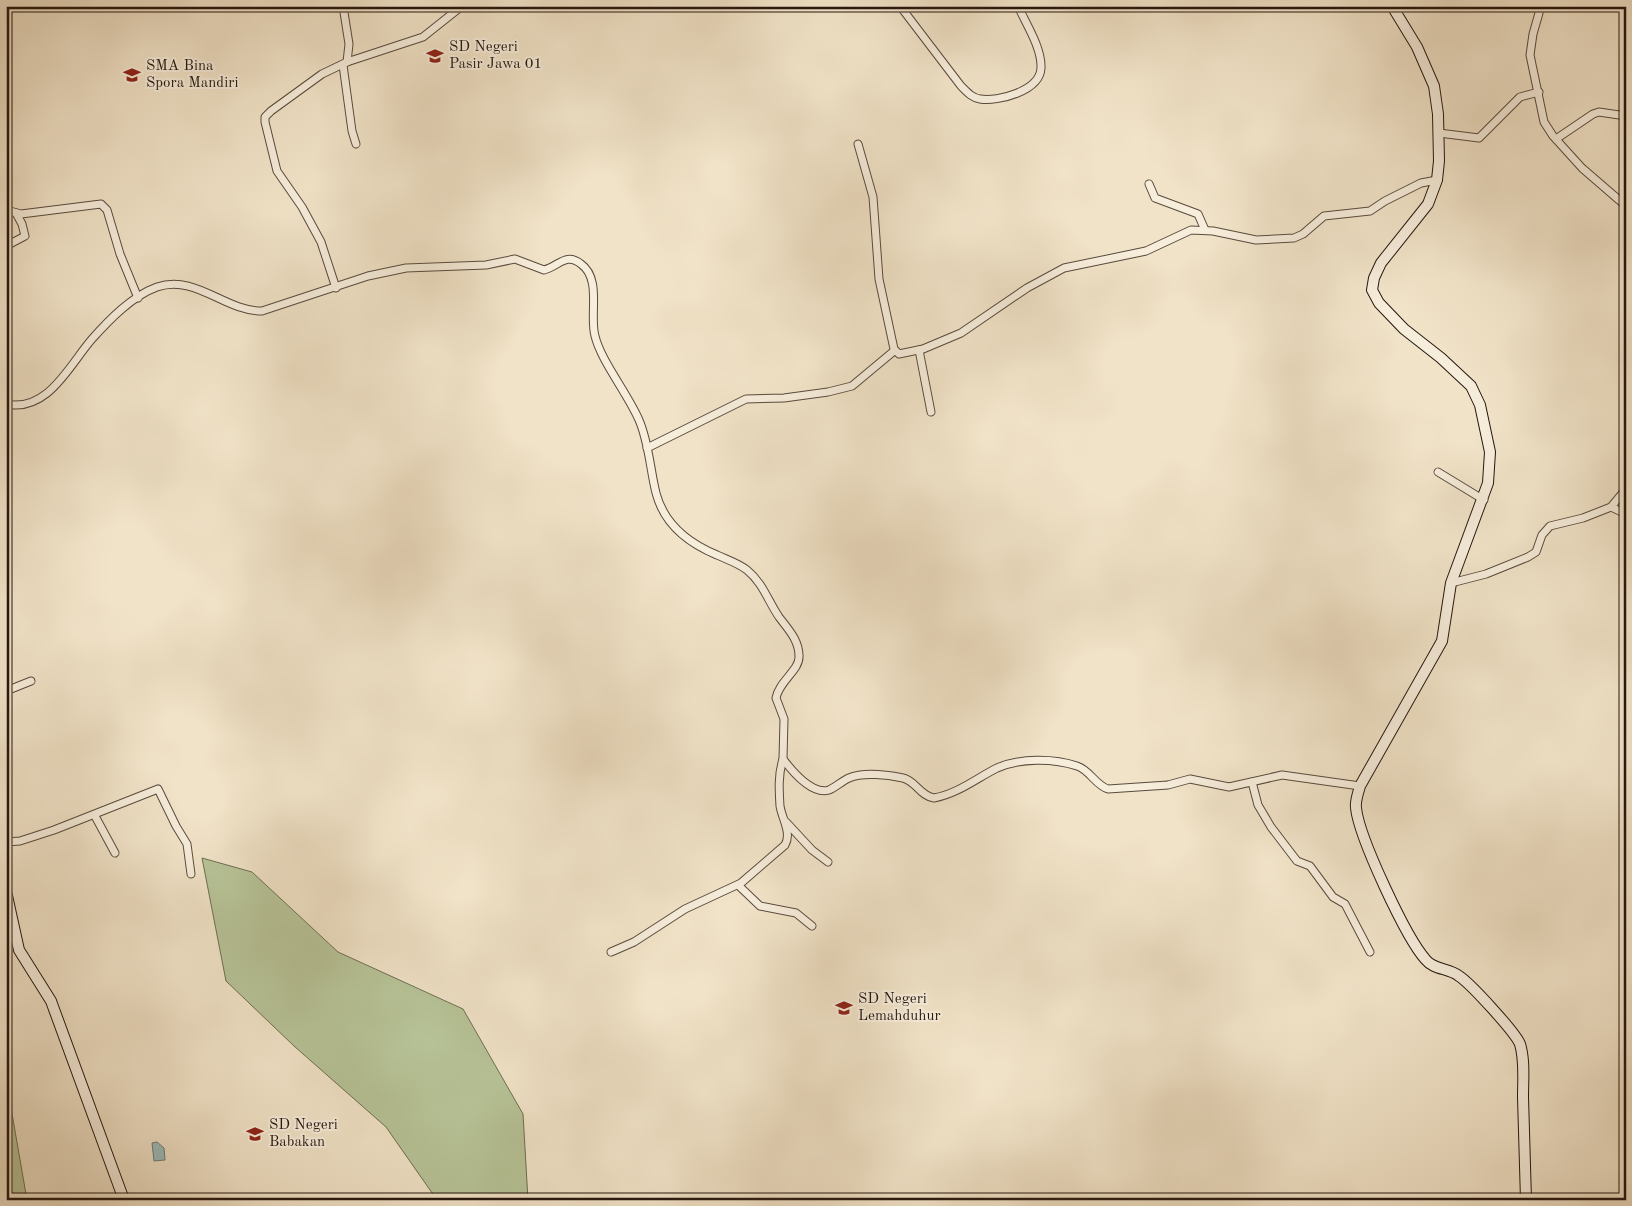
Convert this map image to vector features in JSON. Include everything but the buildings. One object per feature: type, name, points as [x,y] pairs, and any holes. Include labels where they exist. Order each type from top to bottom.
[{"type":"street","points":[[343,6],[349,44],[345,63],[352,131],[356,144]]},
{"type":"street","points":[[336,288],[321,242],[302,207],[277,171],[270,151],[265,117],[322,74],[345,63],[423,37],[462,6]]},
{"type":"street","points":[[900,6],[961,86],[972,96],[982,99],[999,98],[1018,92],[1032,84],[1039,76],[1040,62],[1037,50],[1018,6]]},
{"type":"street","points":[[1392,6],[1430,74],[1437,99],[1439,133],[1437,180],[1428,204],[1377,270],[1372,290],[1374,297],[1390,315],[1457,371],[1476,394],[1489,438],[1490,452],[1488,483],[1484,500],[1451,583],[1444,634],[1440,647],[1360,786],[1356,808],[1362,833],[1414,942],[1426,961],[1438,968],[1455,973],[1465,980],[1520,1043],[1526,1200]]},
{"type":"street","points":[[1541,6],[1530,55],[1539,92],[1541,114],[1556,138],[1588,175],[1626,206]]},
{"type":"street","points":[[1439,133],[1479,138],[1520,97],[1539,92]]},
{"type":"street","points":[[1556,138],[1599,112],[1626,116]]},
{"type":"street","points":[[858,144],[873,197],[879,279],[894,351],[899,354],[919,350],[966,330],[1027,288],[1056,272],[1072,266],[1112,260],[1163,245],[1186,232],[1205,230],[1256,240],[1294,238],[1303,234],[1324,216],[1370,211],[1385,200],[1417,185],[1437,180]]},
{"type":"street","points":[[1150,184],[1155,198],[1198,214],[1205,230]]},
{"type":"street","points":[[6,210],[16,213],[100,204],[107,210],[120,254],[138,298]]},
{"type":"street","points":[[6,246],[25,236],[24,228],[16,213]]},
{"type":"street","points":[[6,404],[19,405],[46,393],[60,381],[99,332],[138,298],[156,288],[181,284],[202,290],[242,308],[262,311],[368,276],[406,268],[486,265],[515,259],[544,270],[567,258],[578,262],[586,269],[592,283],[595,338],[637,415],[647,448],[656,494],[666,518],[680,533],[705,550],[738,564],[752,574],[762,585],[774,608],[795,639],[799,650],[799,662],[783,681],[776,698],[784,719],[783,759],[779,781],[783,818],[788,837],[785,845],[738,885],[686,909],[634,942],[611,952]]},
{"type":"street","points":[[919,350],[931,412]]},
{"type":"street","points":[[647,448],[746,399],[784,398],[828,392],[852,386],[894,351]]},
{"type":"street","points":[[1438,472],[1484,500]]},
{"type":"street","points":[[1451,583],[1486,574],[1528,557],[1536,552],[1542,535],[1550,526],[1583,518],[1611,507],[1626,489]]},
{"type":"street","points":[[1611,507],[1626,514]]},
{"type":"street","points":[[6,691],[32,681]]},
{"type":"street","points":[[783,759],[801,779],[817,790],[827,790],[851,777],[888,776],[906,779],[924,795],[934,798],[979,779],[999,768],[1032,761],[1048,761],[1076,766],[1085,771],[1099,785],[1108,789],[1168,784],[1190,779],[1225,787],[1282,775],[1360,786]]},
{"type":"street","points":[[1252,782],[1258,805],[1271,827],[1295,858],[1310,866],[1333,897],[1346,904],[1370,952]]},
{"type":"street","points":[[6,842],[28,839],[95,816],[158,789],[187,844],[191,874]]},
{"type":"street","points":[[95,816],[115,852]]},
{"type":"street","points":[[783,818],[812,850],[828,862]]},
{"type":"street","points":[[738,885],[760,906],[796,913],[812,926]]},
{"type":"street","points":[[6,891],[19,950],[51,1001],[124,1200]]},
{"type":"green space","points":[[202,858],[252,872],[338,952],[463,1009],[523,1114],[528,1200],[437,1200],[386,1127],[294,1046],[226,981]]},
{"type":"green space","points":[[6,1079],[27,1200],[6,1200]]},
{"type":"water","points":[[157,1142],[164,1148],[165,1160],[154,1161],[152,1143]]},
{"type":"place","name":"SD Negeri Pasir Jawa 01","points":[[435,56]]},
{"type":"place","name":"SMA Bina Spora Mandiri","points":[[132,75]]},
{"type":"place","name":"SD Negeri Lemahduhur","points":[[844,1008]]},
{"type":"place","name":"SD Negeri Babakan","points":[[255,1134]]}]
